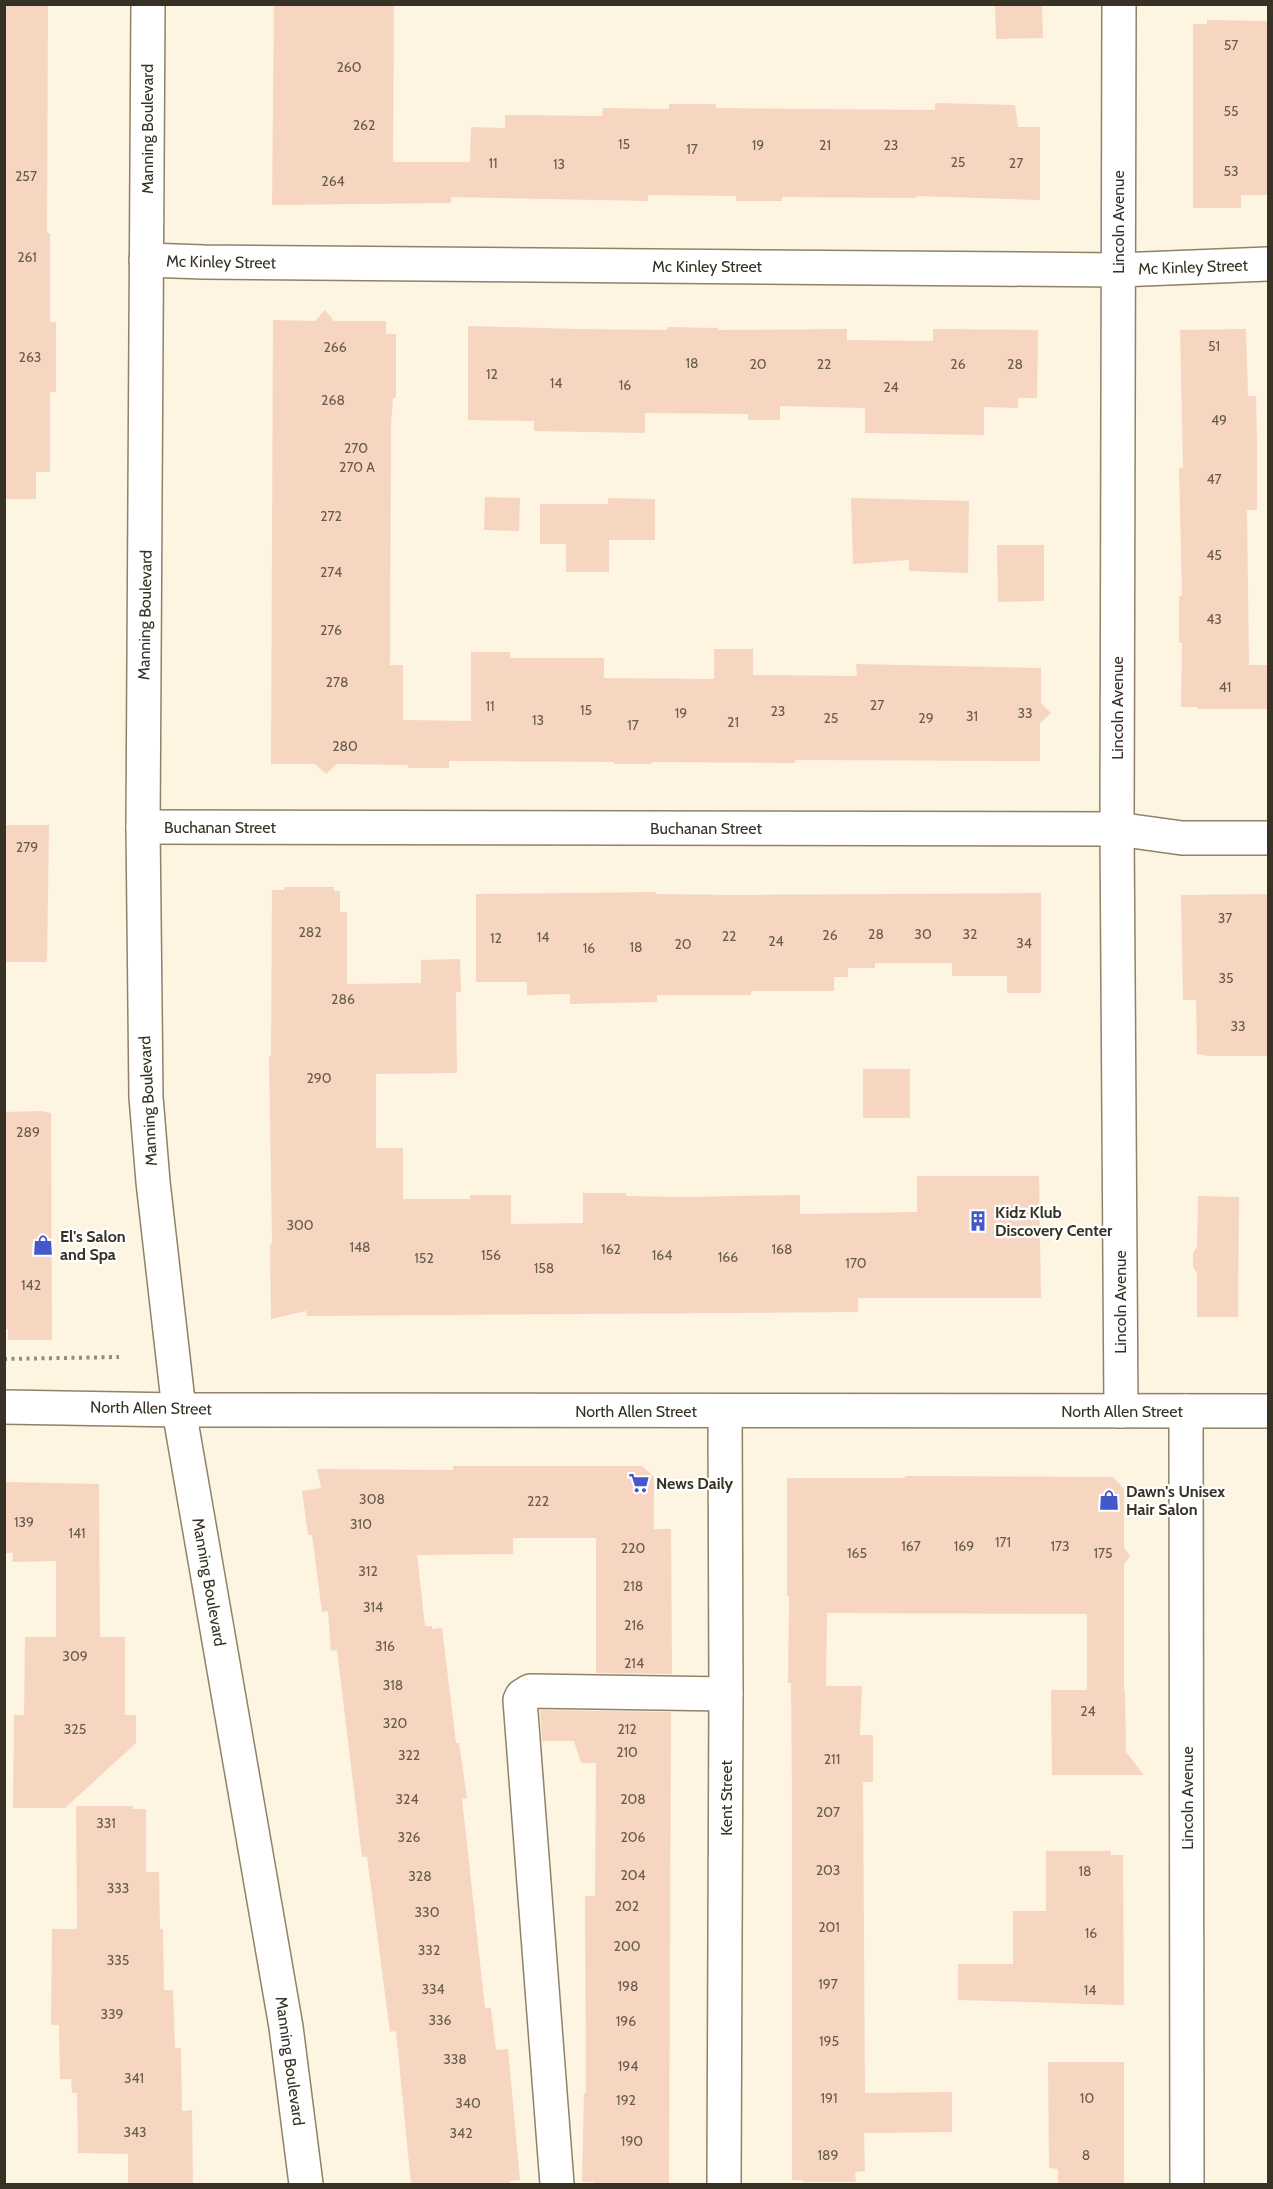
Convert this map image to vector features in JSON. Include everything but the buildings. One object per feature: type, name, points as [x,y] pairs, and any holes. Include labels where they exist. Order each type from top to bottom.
[{"type":"street","name":"Manning Boulevard","points":[[148,4],[143,827],[146,1097],[178,1410],[284,2016],[306,2184]]},
{"type":"street","name":"Lincoln Avenue","points":[[1119,4],[1117,829],[1121,1411]]},
{"type":"street","name":"Mc Kinley Street","points":[[146,260],[1118,270],[1269,264]]},
{"type":"street","name":"Buchanan Street","points":[[143,827],[1117,829],[1182,838],[1269,838]]},
{"type":"street","name":"North Allen Street","points":[[4,1407],[178,1410],[1269,1411]]},
{"type":"street","name":"Kent Street","points":[[724,1411],[726,1694],[724,2184]]},
{"type":"street","name":"Lincoln Avenue","points":[[1186,1411],[1187,2184]]},
{"type":"street","points":[[557,2184],[520,1700],[530,1691],[726,1694]]},
{"type":"path","points":[[4,1359],[119,1357]]},
{"type":"place","name":"Kidz Klub Discovery Center","points":[[978,1221]]},
{"type":"place","name":"El's Salon and Spa","points":[[43,1245]]},
{"type":"place","name":"News Daily","points":[[639,1483]]},
{"type":"place","name":"Dawn's Unisex Hair Salon","points":[[1109,1500]]}]
